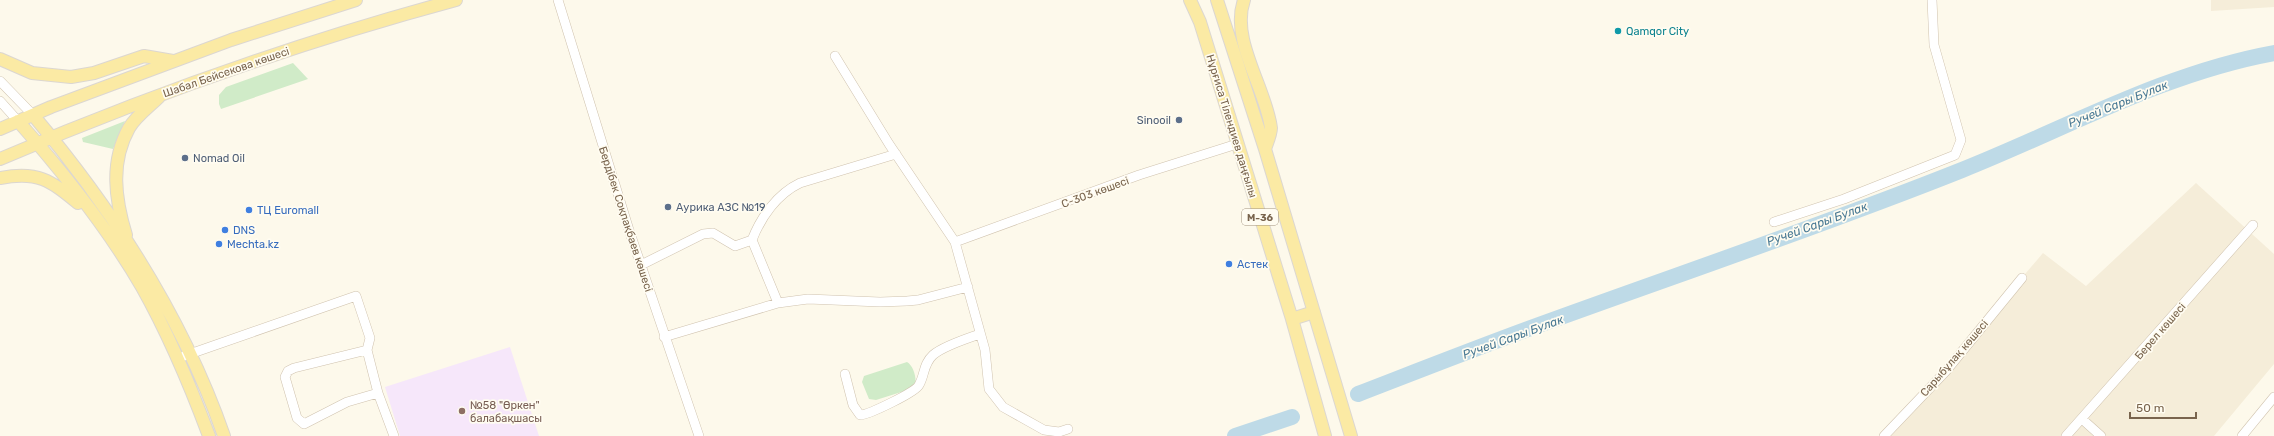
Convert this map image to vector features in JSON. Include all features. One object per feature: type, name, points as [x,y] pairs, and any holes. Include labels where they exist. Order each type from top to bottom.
[{"type":"main road","points":[[0,129],[32,115],[231,40],[356,0]]},
{"type":"main road","name":"Шабал Бейсекова көшесі","points":[[0,160],[38,143],[161,94],[344,32],[456,0]]},
{"type":"main road","name":"Нұрғиса Тілендиев даңғылы","points":[[1190,0],[1200,22],[1292,319],[1325,436]]},
{"type":"main road","name":"M-36","points":[[1217,0],[1265,149],[1350,436]]},
{"type":"main road","points":[[1244,0],[1241,10],[1242,34],[1271,129],[1265,149]]},
{"type":"main road","points":[[0,59],[32,73],[71,77],[94,73],[144,56],[174,61]]},
{"type":"main road","points":[[131,249],[116,195],[119,151],[130,127],[161,94]]},
{"type":"main road","points":[[32,115],[93,192],[166,304],[190,353],[224,436]]},
{"type":"main road","points":[[18,121],[38,143],[115,244],[142,288],[179,359],[209,436]]},
{"type":"main road","points":[[0,178],[18,175],[34,175],[50,181],[91,213]]},
{"type":"main road","points":[[1292,319],[1314,312]]},
{"type":"street","name":"Бердібек Соқпақбаев көшесі","points":[[558,0],[664,337],[700,436]]},
{"type":"street","points":[[1774,222],[1837,201],[1954,155],[1962,140],[1934,45],[1932,0]]},
{"type":"street","points":[[835,56],[896,154],[955,242],[985,350],[989,389],[1003,407],[1044,430],[1059,432],[1068,429]]},
{"type":"street","points":[[0,81],[32,115]]},
{"type":"street","points":[[0,101],[18,121]]},
{"type":"street","name":"С-303 көшесі","points":[[955,242],[1139,176],[1237,144]]},
{"type":"street","points":[[641,265],[704,234],[713,233],[735,246],[752,240],[765,214],[786,190],[800,183],[896,154]]},
{"type":"street","name":"Берел көшесі","points":[[2066,436],[2253,225]]},
{"type":"street","points":[[752,240],[778,303]]},
{"type":"street","name":"Сарыбұлақ көшесі","points":[[1884,436],[1946,371],[2022,278]]},
{"type":"street","points":[[664,337],[778,303],[808,299],[880,302],[918,300],[968,287]]},
{"type":"street","points":[[179,359],[190,353],[356,296],[370,338],[367,350],[378,393],[394,436]]},
{"type":"street","points":[[844,374],[853,405],[860,415],[867,415],[885,404],[915,391],[920,385],[926,363],[934,354],[980,334]]},
{"type":"street","points":[[367,350],[294,368],[288,371],[285,377],[297,418],[304,424],[347,402],[378,393]]},
{"type":"street","points":[[2242,436],[2273,402]]},
{"type":"street","points":[[2082,419],[2101,436]]},
{"type":"shaded area","points":[[2211,0],[2274,0],[2274,7],[2211,11]]},
{"type":"shaded area","points":[[2196,183],[2274,254],[2274,364],[2214,436],[1887,436],[2043,253],[2086,286]]},
{"type":"shaded area","name":"№58 \"Өркен\" балабақшасы","points":[[510,347],[539,436],[400,436],[385,387]]},
{"type":"green space","points":[[293,63],[308,79],[221,109],[219,104],[219,95],[226,87]]},
{"type":"green space","points":[[125,121],[113,149],[83,142],[82,138]]},
{"type":"green space","points":[[907,362],[912,367],[915,374],[916,382],[914,388],[876,400],[869,399],[862,382],[864,376]]},
{"type":"waterway","name":"Ручей Сары Булак","points":[[1358,394],[1528,329],[1908,191],[1962,170],[2154,88],[2233,62],[2274,53]]},
{"type":"waterway","points":[[1235,436],[1292,417]]},
{"type":"place","name":"Qamqor City","points":[[1618,31]]},
{"type":"place","name":"Sinooil","points":[[1179,120]]},
{"type":"place","name":"Nomad Oil","points":[[185,158]]},
{"type":"place","name":"Аурика АЗС №19","points":[[668,207]]},
{"type":"place","name":"ТЦ Euromall","points":[[249,210]]},
{"type":"place","name":"DNS","points":[[225,230]]},
{"type":"place","name":"Mechta.kz","points":[[219,244]]},
{"type":"place","name":"Астек","points":[[1229,264]]},
{"type":"place","name":"№58 \"Өркен\" балабақшасы","points":[[462,411]]}]
